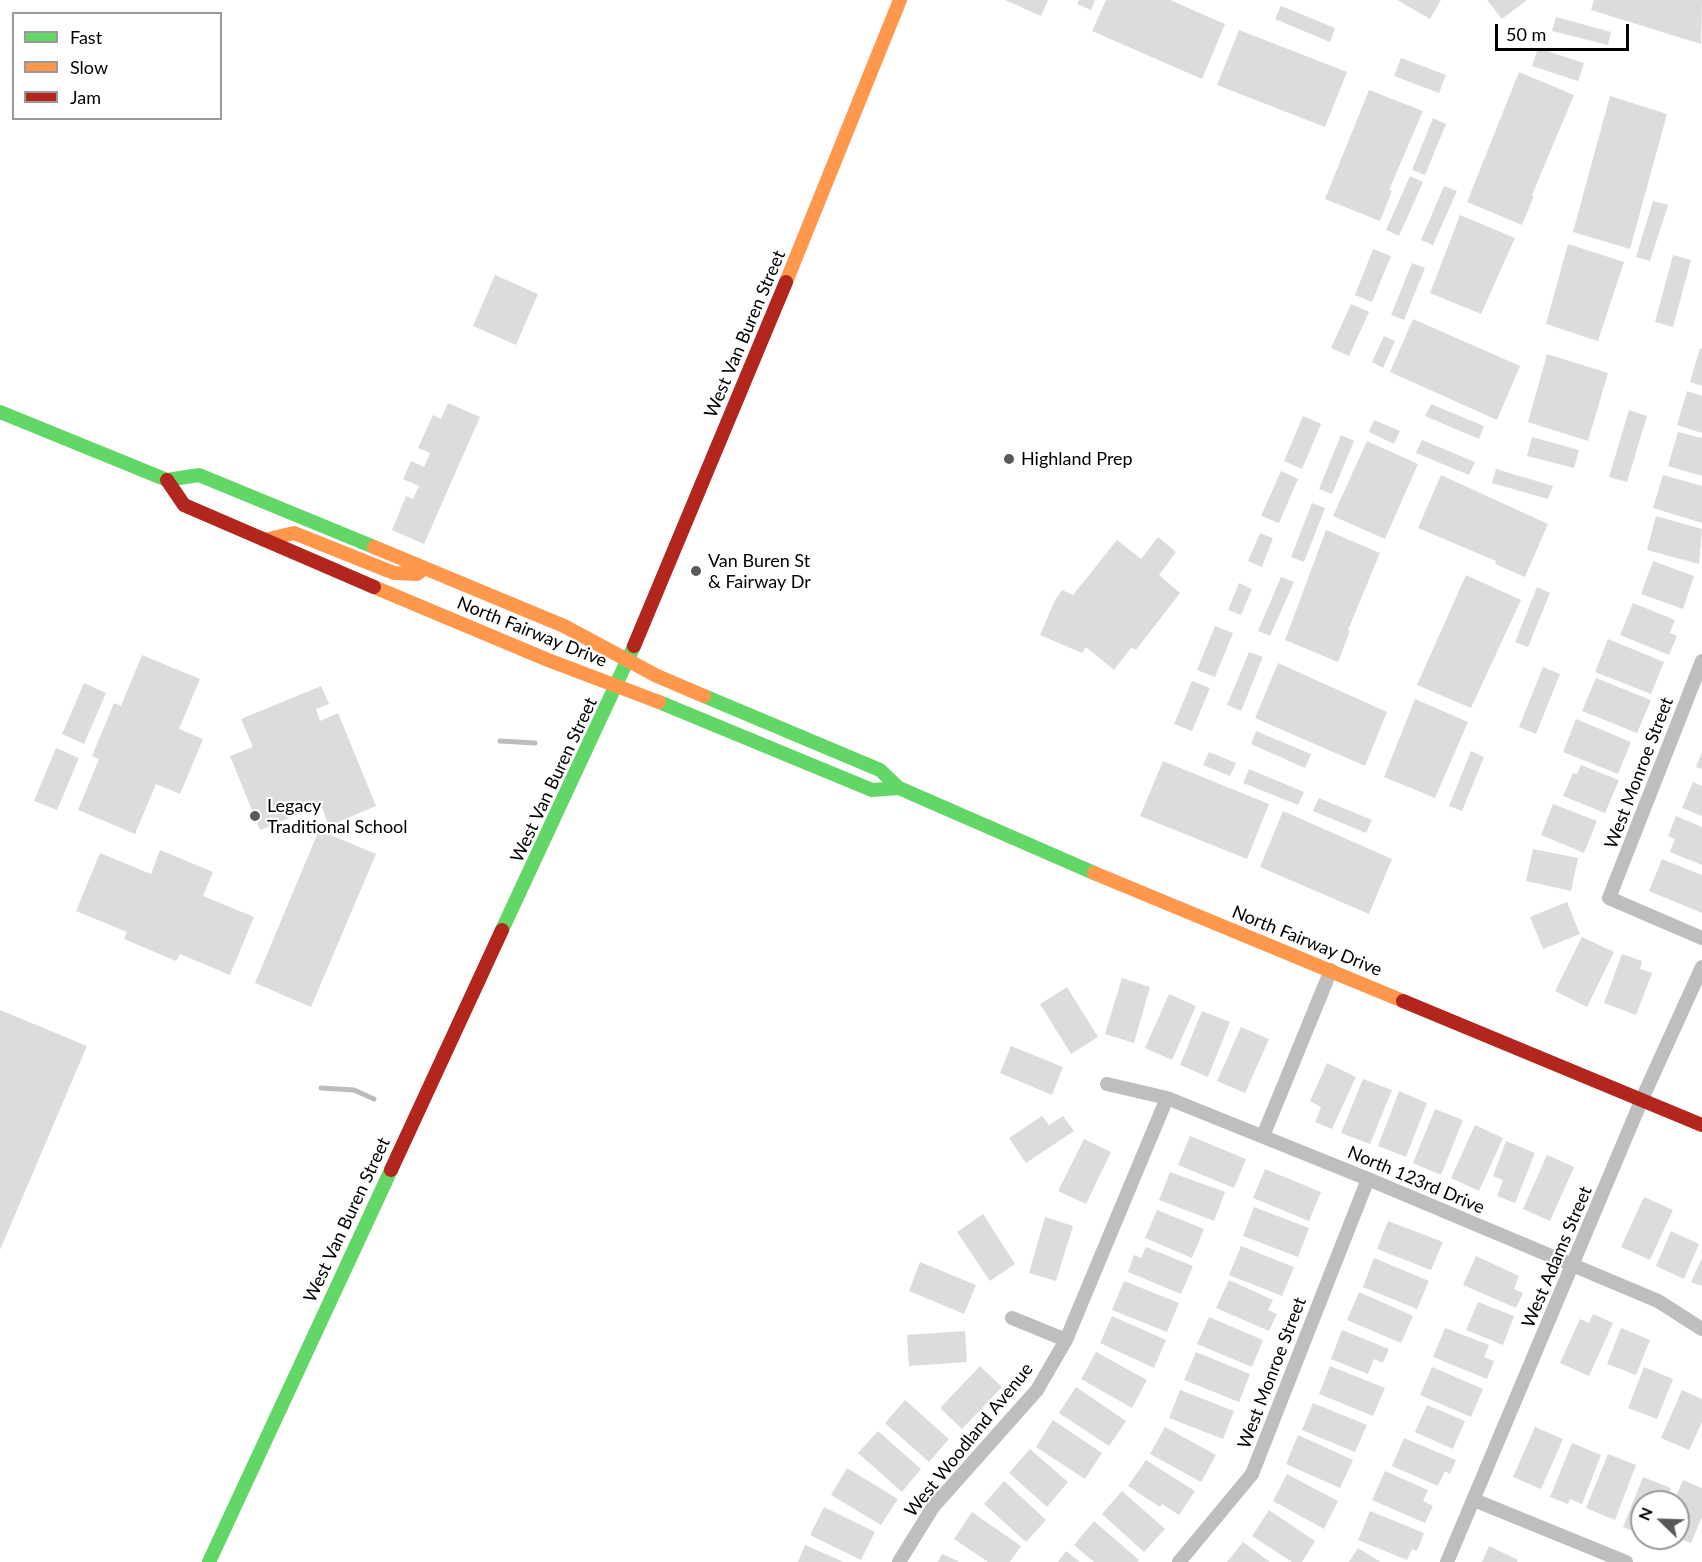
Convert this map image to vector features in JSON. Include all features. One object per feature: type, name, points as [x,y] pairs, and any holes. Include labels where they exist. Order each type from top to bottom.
[{"type":"street","name":"West Van Buren Street","points":[[210,1562],[617,685],[758,352],[900,0]]},
{"type":"street","points":[[0,412],[167,480]]},
{"type":"street","name":"North Fairway Drive","points":[[899,788],[872,790],[617,685],[548,660],[184,505],[167,480],[199,475],[564,626],[657,676],[880,770],[899,788],[1018,842],[1702,1125]]},
{"type":"street","points":[[264,540],[294,533],[394,573],[417,574],[425,568]]},
{"type":"street","name":"West Monroe Street","points":[[1702,661],[1610,898],[1702,938]]},
{"type":"street","name":"West Adams Street","points":[[1447,1562],[1642,1100],[1702,967]]},
{"type":"street","points":[[1263,1136],[1331,970]]},
{"type":"street","name":"North 123rd Drive","points":[[1107,1084],[1167,1098],[1368,1179],[1658,1301],[1702,1329]]},
{"type":"street","name":"West Woodland Avenue","points":[[899,1562],[933,1507],[1037,1390],[1066,1340],[1167,1098]]},
{"type":"street","name":"West Monroe Street","points":[[1179,1562],[1252,1474],[1368,1179]]},
{"type":"street","points":[[1012,1318],[1066,1340]]},
{"type":"street","points":[[1474,1500],[1626,1562]]},
{"type":"building","points":[[1005,0],[1048,0],[1041,16]]},
{"type":"building","points":[[1079,0],[1095,0],[1091,10],[1077,4]]},
{"type":"building","points":[[1106,0],[1170,0],[1225,24],[1202,79],[1092,31]]},
{"type":"building","points":[[1397,0],[1441,0],[1430,19]]},
{"type":"building","points":[[1487,0],[1527,0],[1502,19]]},
{"type":"building","points":[[1594,0],[1702,0],[1701,44],[1591,10]]},
{"type":"building","points":[[1281,6],[1335,28],[1330,42],[1275,19]]},
{"type":"building","points":[[1556,17],[1611,32],[1608,45],[1552,31]]},
{"type":"building","points":[[1239,30],[1347,72],[1325,127],[1217,85]]},
{"type":"building","points":[[1538,48],[1584,63],[1578,81],[1532,66]]},
{"type":"building","points":[[1401,58],[1446,75],[1439,93],[1394,76]]},
{"type":"building","points":[[1519,72],[1574,95],[1532,195],[1534,196],[1522,225],[1467,202]]},
{"type":"building","points":[[1369,90],[1423,111],[1389,190],[1392,191],[1380,221],[1325,199]]},
{"type":"building","points":[[1610,96],[1667,114],[1630,249],[1573,232]]},
{"type":"building","points":[[1433,118],[1446,124],[1425,175],[1412,170]]},
{"type":"building","points":[[1410,176],[1423,182],[1399,236],[1386,230]]},
{"type":"building","points":[[1444,186],[1457,191],[1433,245],[1421,240]]},
{"type":"building","points":[[1653,201],[1668,205],[1650,261],[1636,257]]},
{"type":"building","points":[[1460,215],[1515,238],[1481,314],[1430,293]]},
{"type":"building","points":[[1568,244],[1624,262],[1598,341],[1546,324]]},
{"type":"building","points":[[1373,249],[1391,256],[1372,302],[1355,295]]},
{"type":"building","points":[[1673,255],[1691,260],[1673,327],[1655,322]]},
{"type":"building","points":[[1412,263],[1425,268],[1404,320],[1391,315]]},
{"type":"building","points":[[495,275],[538,294],[516,345],[473,326]]},
{"type":"building","points":[[1351,304],[1369,312],[1349,356],[1331,348]]},
{"type":"building","points":[[1413,319],[1520,366],[1497,420],[1390,372]]},
{"type":"building","points":[[1384,336],[1395,341],[1383,368],[1372,362]]},
{"type":"building","points":[[1700,348],[1702,349],[1702,386],[1690,382]]},
{"type":"building","points":[[1547,354],[1608,373],[1588,441],[1528,422]]},
{"type":"building","points":[[1687,391],[1702,396],[1702,433],[1677,425]]},
{"type":"building","points":[[448,403],[480,417],[424,544],[392,530],[406,496],[413,499],[419,486],[403,479],[411,461],[424,467],[430,453],[418,448],[433,415],[441,419]]},
{"type":"building","points":[[1431,404],[1484,426],[1479,439],[1425,416]]},
{"type":"building","points":[[1629,410],[1647,416],[1627,482],[1609,477]]},
{"type":"building","points":[[1303,416],[1321,424],[1302,469],[1284,461]]},
{"type":"building","points":[[1374,420],[1400,431],[1394,444],[1369,432]]},
{"type":"building","points":[[1678,432],[1702,438],[1702,476],[1668,466]]},
{"type":"building","points":[[1341,435],[1354,441],[1332,494],[1319,489]]},
{"type":"building","points":[[1532,437],[1579,450],[1574,468],[1527,456]]},
{"type":"building","points":[[1422,440],[1475,462],[1469,475],[1416,453]]},
{"type":"building","points":[[1367,441],[1418,464],[1385,539],[1333,516]]},
{"type":"building","points":[[1496,469],[1553,486],[1548,499],[1492,483]]},
{"type":"building","points":[[1281,471],[1298,479],[1279,523],[1261,516]]},
{"type":"building","points":[[1441,475],[1548,524],[1525,577],[1495,564],[1496,561],[1418,528]]},
{"type":"building","points":[[1663,475],[1702,486],[1702,523],[1653,508]]},
{"type":"building","points":[[1312,503],[1325,508],[1304,562],[1291,557]]},
{"type":"building","points":[[1656,516],[1702,529],[1699,564],[1647,550]]},
{"type":"building","points":[[1326,530],[1380,553],[1348,630],[1350,631],[1338,662],[1285,640]]},
{"type":"building","points":[[1260,533],[1273,538],[1262,567],[1248,561]]},
{"type":"building","points":[[1158,537],[1176,552],[1159,575],[1180,593],[1136,650],[1131,648],[1114,670],[1086,647],[1082,653],[1040,635],[1055,600],[1062,590],[1073,595],[1117,540],[1141,559]]},
{"type":"building","points":[[1653,561],[1694,576],[1683,609],[1641,594]]},
{"type":"building","points":[[1466,575],[1521,600],[1471,708],[1417,685]]},
{"type":"building","points":[[1281,577],[1294,582],[1270,636],[1258,631]]},
{"type":"building","points":[[1239,583],[1252,589],[1241,615],[1228,610]]},
{"type":"building","points":[[1537,587],[1550,593],[1528,647],[1515,642]]},
{"type":"building","points":[[1633,603],[1675,620],[1670,633],[1677,636],[1669,655],[1620,635]]},
{"type":"building","points":[[1215,626],[1233,633],[1215,677],[1197,670]]},
{"type":"building","points":[[1608,639],[1664,662],[1651,694],[1595,672]]},
{"type":"building","points":[[1249,652],[1263,657],[1241,711],[1227,705]]},
{"type":"building","points":[[142,655],[200,679],[179,729],[203,739],[180,794],[156,784],[135,834],[78,810],[99,759],[92,756],[114,703],[121,706]]},
{"type":"building","points":[[1278,663],[1387,712],[1365,766],[1255,718]]},
{"type":"building","points":[[1543,667],[1560,674],[1536,734],[1519,727]]},
{"type":"building","points":[[1596,678],[1651,700],[1637,733],[1582,711]]},
{"type":"building","points":[[1192,681],[1210,688],[1192,731],[1174,724]]},
{"type":"building","points":[[84,683],[106,693],[84,744],[62,734]]},
{"type":"building","points":[[321,686],[329,704],[316,709],[320,721],[338,713],[376,806],[329,826],[321,805],[260,830],[230,756],[253,747],[241,719]]},
{"type":"building","points":[[1415,699],[1468,722],[1435,798],[1384,777]]},
{"type":"building","points":[[1576,719],[1631,742],[1618,774],[1563,752]]},
{"type":"building","points":[[1256,731],[1311,754],[1305,768],[1251,744]]},
{"type":"building","points":[[56,748],[79,758],[57,810],[34,801]]},
{"type":"building","points":[[1471,751],[1484,757],[1462,811],[1449,806]]},
{"type":"building","points":[[1209,752],[1236,763],[1230,776],[1203,765]]},
{"type":"building","points":[[1702,752],[1702,769],[1696,767]]},
{"type":"building","points":[[1163,761],[1269,804],[1247,859],[1140,816]]},
{"type":"building","points":[[1581,765],[1619,780],[1605,813],[1563,796],[1573,773],[1577,774]]},
{"type":"building","points":[[1249,769],[1304,792],[1298,805],[1243,783]]},
{"type":"building","points":[[1693,782],[1702,786],[1702,816],[1682,808]]},
{"type":"building","points":[[1319,798],[1372,820],[1366,833],[1313,811]]},
{"type":"building","points":[[1553,804],[1597,821],[1584,853],[1541,835]]},
{"type":"building","points":[[1283,811],[1392,859],[1369,914],[1260,867]]},
{"type":"building","points":[[1676,816],[1702,827],[1702,865],[1670,852],[1675,839],[1668,836]]},
{"type":"building","points":[[319,830],[376,854],[311,1007],[255,983]]},
{"type":"building","points":[[1533,849],[1578,858],[1571,891],[1526,881]]},
{"type":"building","points":[[160,850],[213,872],[203,896],[254,917],[230,975],[180,954],[176,961],[124,939],[127,932],[76,911],[100,853],[151,874]]},
{"type":"building","points":[[1662,859],[1702,875],[1702,913],[1649,891]]},
{"type":"building","points":[[1567,902],[1580,934],[1543,949],[1530,917]]},
{"type":"building","points":[[1582,937],[1614,952],[1587,1007],[1555,991]]},
{"type":"building","points":[[1622,954],[1642,961],[1640,969],[1652,973],[1636,1015],[1604,1003]]},
{"type":"building","points":[[1122,978],[1150,987],[1134,1043],[1105,1034]]},
{"type":"building","points":[[1067,987],[1098,1037],[1071,1054],[1040,1004]]},
{"type":"building","points":[[1169,994],[1196,1006],[1172,1060],[1145,1048]]},
{"type":"building","points":[[0,1010],[87,1046],[0,1250]]},
{"type":"building","points":[[1202,1011],[1230,1022],[1208,1077],[1180,1065]]},
{"type":"building","points":[[1241,1027],[1269,1039],[1245,1093],[1217,1081]]},
{"type":"building","points":[[1011,1046],[1063,1067],[1052,1095],[1000,1073]]},
{"type":"building","points":[[1327,1063],[1356,1077],[1332,1129],[1315,1122],[1321,1107],[1310,1101]]},
{"type":"building","points":[[1363,1079],[1392,1090],[1370,1144],[1341,1133]]},
{"type":"building","points":[[1399,1091],[1427,1103],[1406,1157],[1378,1146]]},
{"type":"building","points":[[1435,1109],[1463,1120],[1441,1175],[1413,1163]]},
{"type":"building","points":[[1042,1116],[1049,1125],[1063,1116],[1074,1131],[1026,1163],[1009,1138]]},
{"type":"building","points":[[1475,1125],[1503,1138],[1479,1191],[1451,1178]]},
{"type":"building","points":[[1190,1136],[1246,1159],[1234,1188],[1178,1165]]},
{"type":"building","points":[[1084,1139],[1111,1152],[1086,1204],[1058,1191]]},
{"type":"building","points":[[1506,1141],[1535,1153],[1515,1203],[1497,1196],[1503,1180],[1493,1176]]},
{"type":"building","points":[[1547,1155],[1574,1167],[1550,1221],[1523,1209]]},
{"type":"building","points":[[1265,1169],[1321,1192],[1309,1221],[1253,1198]]},
{"type":"building","points":[[1170,1172],[1225,1192],[1214,1221],[1159,1200]]},
{"type":"building","points":[[1644,1197],[1673,1210],[1650,1260],[1621,1247]]},
{"type":"building","points":[[1254,1207],[1309,1228],[1298,1257],[1243,1236]]},
{"type":"building","points":[[1157,1210],[1204,1229],[1192,1258],[1145,1238]]},
{"type":"building","points":[[983,1214],[1015,1264],[990,1281],[957,1232]]},
{"type":"building","points":[[1045,1217],[1073,1226],[1056,1281],[1029,1273]]},
{"type":"building","points":[[1388,1221],[1443,1242],[1431,1270],[1377,1249]]},
{"type":"building","points":[[1671,1231],[1699,1244],[1684,1279],[1656,1266]]},
{"type":"building","points":[[1241,1246],[1294,1267],[1282,1296],[1229,1275]]},
{"type":"building","points":[[1146,1247],[1193,1266],[1181,1294],[1128,1272],[1134,1255],[1141,1258]]},
{"type":"building","points":[[1476,1256],[1519,1276],[1514,1289],[1523,1293],[1516,1308],[1463,1285]]},
{"type":"building","points":[[1374,1258],[1429,1281],[1417,1309],[1363,1287]]},
{"type":"building","points":[[1702,1258],[1702,1286],[1691,1282]]},
{"type":"building","points":[[920,1262],[976,1285],[964,1314],[909,1291]]},
{"type":"building","points":[[1229,1280],[1273,1300],[1268,1310],[1277,1314],[1269,1331],[1216,1308]]},
{"type":"building","points":[[1124,1281],[1179,1303],[1167,1332],[1112,1310]]},
{"type":"building","points":[[1359,1292],[1413,1316],[1401,1343],[1347,1320]]},
{"type":"building","points":[[1478,1302],[1514,1316],[1503,1345],[1466,1330]]},
{"type":"building","points":[[1593,1314],[1613,1323],[1589,1376],[1560,1363],[1580,1319],[1589,1323]]},
{"type":"building","points":[[1112,1316],[1166,1340],[1154,1368],[1100,1343]]},
{"type":"building","points":[[1209,1317],[1263,1340],[1252,1367],[1197,1344]]},
{"type":"building","points":[[1445,1328],[1489,1345],[1484,1357],[1494,1361],[1487,1379],[1433,1357]]},
{"type":"building","points":[[1621,1328],[1650,1340],[1636,1375],[1607,1364]]},
{"type":"building","points":[[1342,1330],[1389,1349],[1383,1363],[1374,1359],[1368,1374],[1331,1359]]},
{"type":"building","points":[[965,1331],[967,1362],[909,1366],[907,1335]]},
{"type":"building","points":[[1096,1352],[1147,1380],[1132,1408],[1081,1379]]},
{"type":"building","points":[[1196,1352],[1250,1374],[1239,1402],[1184,1380]]},
{"type":"building","points":[[980,1366],[1002,1387],[962,1429],[940,1408]]},
{"type":"building","points":[[1330,1366],[1385,1388],[1373,1416],[1319,1394]]},
{"type":"building","points":[[1432,1367],[1483,1389],[1471,1417],[1420,1395]]},
{"type":"building","points":[[1644,1367],[1673,1379],[1657,1419],[1628,1408]]},
{"type":"building","points":[[1076,1387],[1126,1421],[1109,1446],[1059,1413]]},
{"type":"building","points":[[1180,1390],[1234,1411],[1223,1439],[1169,1418]]},
{"type":"building","points":[[1682,1390],[1702,1399],[1702,1422],[1689,1450],[1661,1438]]},
{"type":"building","points":[[905,1400],[949,1439],[929,1462],[885,1423]]},
{"type":"building","points":[[1313,1403],[1367,1425],[1355,1452],[1302,1430]]},
{"type":"building","points":[[1427,1405],[1465,1421],[1453,1449],[1415,1432]]},
{"type":"building","points":[[1053,1420],[1102,1453],[1085,1479],[1036,1447]]},
{"type":"building","points":[[1165,1427],[1216,1455],[1201,1482],[1150,1454]]},
{"type":"building","points":[[1535,1427],[1563,1439],[1541,1489],[1513,1477]]},
{"type":"building","points":[[878,1431],[921,1469],[902,1492],[858,1453]]},
{"type":"building","points":[[1298,1435],[1353,1460],[1340,1488],[1286,1464]]},
{"type":"building","points":[[1404,1438],[1456,1460],[1450,1474],[1445,1471],[1438,1486],[1392,1466]]},
{"type":"building","points":[[1572,1443],[1601,1455],[1582,1504],[1570,1499],[1568,1504],[1550,1497]]},
{"type":"building","points":[[1030,1449],[1068,1482],[1047,1507],[1009,1473]]},
{"type":"building","points":[[1608,1454],[1636,1465],[1615,1520],[1586,1508]]},
{"type":"building","points":[[1146,1460],[1195,1491],[1179,1515],[1162,1504],[1160,1507],[1128,1486]]},
{"type":"building","points":[[847,1468],[898,1499],[881,1525],[831,1495]]},
{"type":"building","points":[[1385,1471],[1428,1490],[1423,1501],[1433,1506],[1425,1523],[1372,1500]]},
{"type":"building","points":[[1287,1474],[1338,1501],[1324,1529],[1273,1501]]},
{"type":"building","points":[[1643,1477],[1671,1488],[1670,1490],[1638,1490]]},
{"type":"building","points":[[1683,1480],[1702,1488],[1702,1517],[1691,1543],[1690,1490],[1679,1490]]},
{"type":"building","points":[[1004,1481],[1046,1520],[1026,1542],[984,1504]]},
{"type":"building","points":[[1122,1491],[1165,1529],[1144,1552],[1102,1514]]},
{"type":"building","points":[[824,1507],[875,1532],[861,1560],[810,1535]]},
{"type":"building","points":[[1269,1510],[1315,1541],[1302,1562],[1292,1562],[1252,1536]]},
{"type":"building","points":[[1630,1510],[1630,1530],[1623,1527]]},
{"type":"building","points":[[1370,1511],[1424,1533],[1417,1551],[1412,1549],[1407,1560],[1358,1540]]},
{"type":"building","points":[[972,1512],[1021,1546],[1010,1562],[988,1562],[954,1539]]},
{"type":"building","points":[[1094,1521],[1139,1560],[1138,1562],[1094,1562],[1074,1545]]},
{"type":"building","points":[[1243,1542],[1270,1562],[1227,1562]]},
{"type":"building","points":[[805,1545],[844,1562],[798,1562]]},
{"type":"building","points":[[1489,1546],[1518,1560],[1517,1562],[1482,1562]]},
{"type":"building","points":[[1358,1548],[1381,1562],[1349,1562]]},
{"type":"building","points":[[1066,1551],[1080,1562],[1058,1562]]},
{"type":"building","points":[[942,1554],[960,1562],[938,1562]]},
{"type":"waterway","points":[[500,741],[535,743]]},
{"type":"waterway","points":[[321,1088],[354,1090],[374,1099]]},
{"type":"traffic: fast","points":[[0,412],[167,480],[199,475],[374,547]]},
{"type":"traffic: fast","points":[[502,930],[634,646]]},
{"type":"traffic: fast","points":[[704,696],[880,770],[899,788],[1094,873]]},
{"type":"traffic: fast","points":[[659,702],[872,790],[899,788]]},
{"type":"traffic: fast","points":[[209,1562],[391,1170]]},
{"type":"traffic: slow","points":[[786,282],[900,0]]},
{"type":"traffic: slow","points":[[264,540],[294,533],[394,573],[417,574],[425,568]]},
{"type":"traffic: slow","points":[[374,547],[564,626],[657,676],[704,696]]},
{"type":"traffic: slow","points":[[374,587],[548,660],[659,702]]},
{"type":"traffic: slow","points":[[1094,873],[1403,1001]]},
{"type":"traffic: jam","points":[[634,646],[786,282]]},
{"type":"traffic: jam","points":[[167,480],[184,505],[374,587]]},
{"type":"traffic: jam","points":[[391,1170],[502,930]]},
{"type":"traffic: jam","points":[[1403,1001],[1702,1125]]},
{"type":"place","name":"Highland Prep","points":[[1009,459]]},
{"type":"place","name":"Van Buren St & Fairway Dr","points":[[696,571]]},
{"type":"place","name":"Legacy Traditional School","points":[[255,816]]}]
